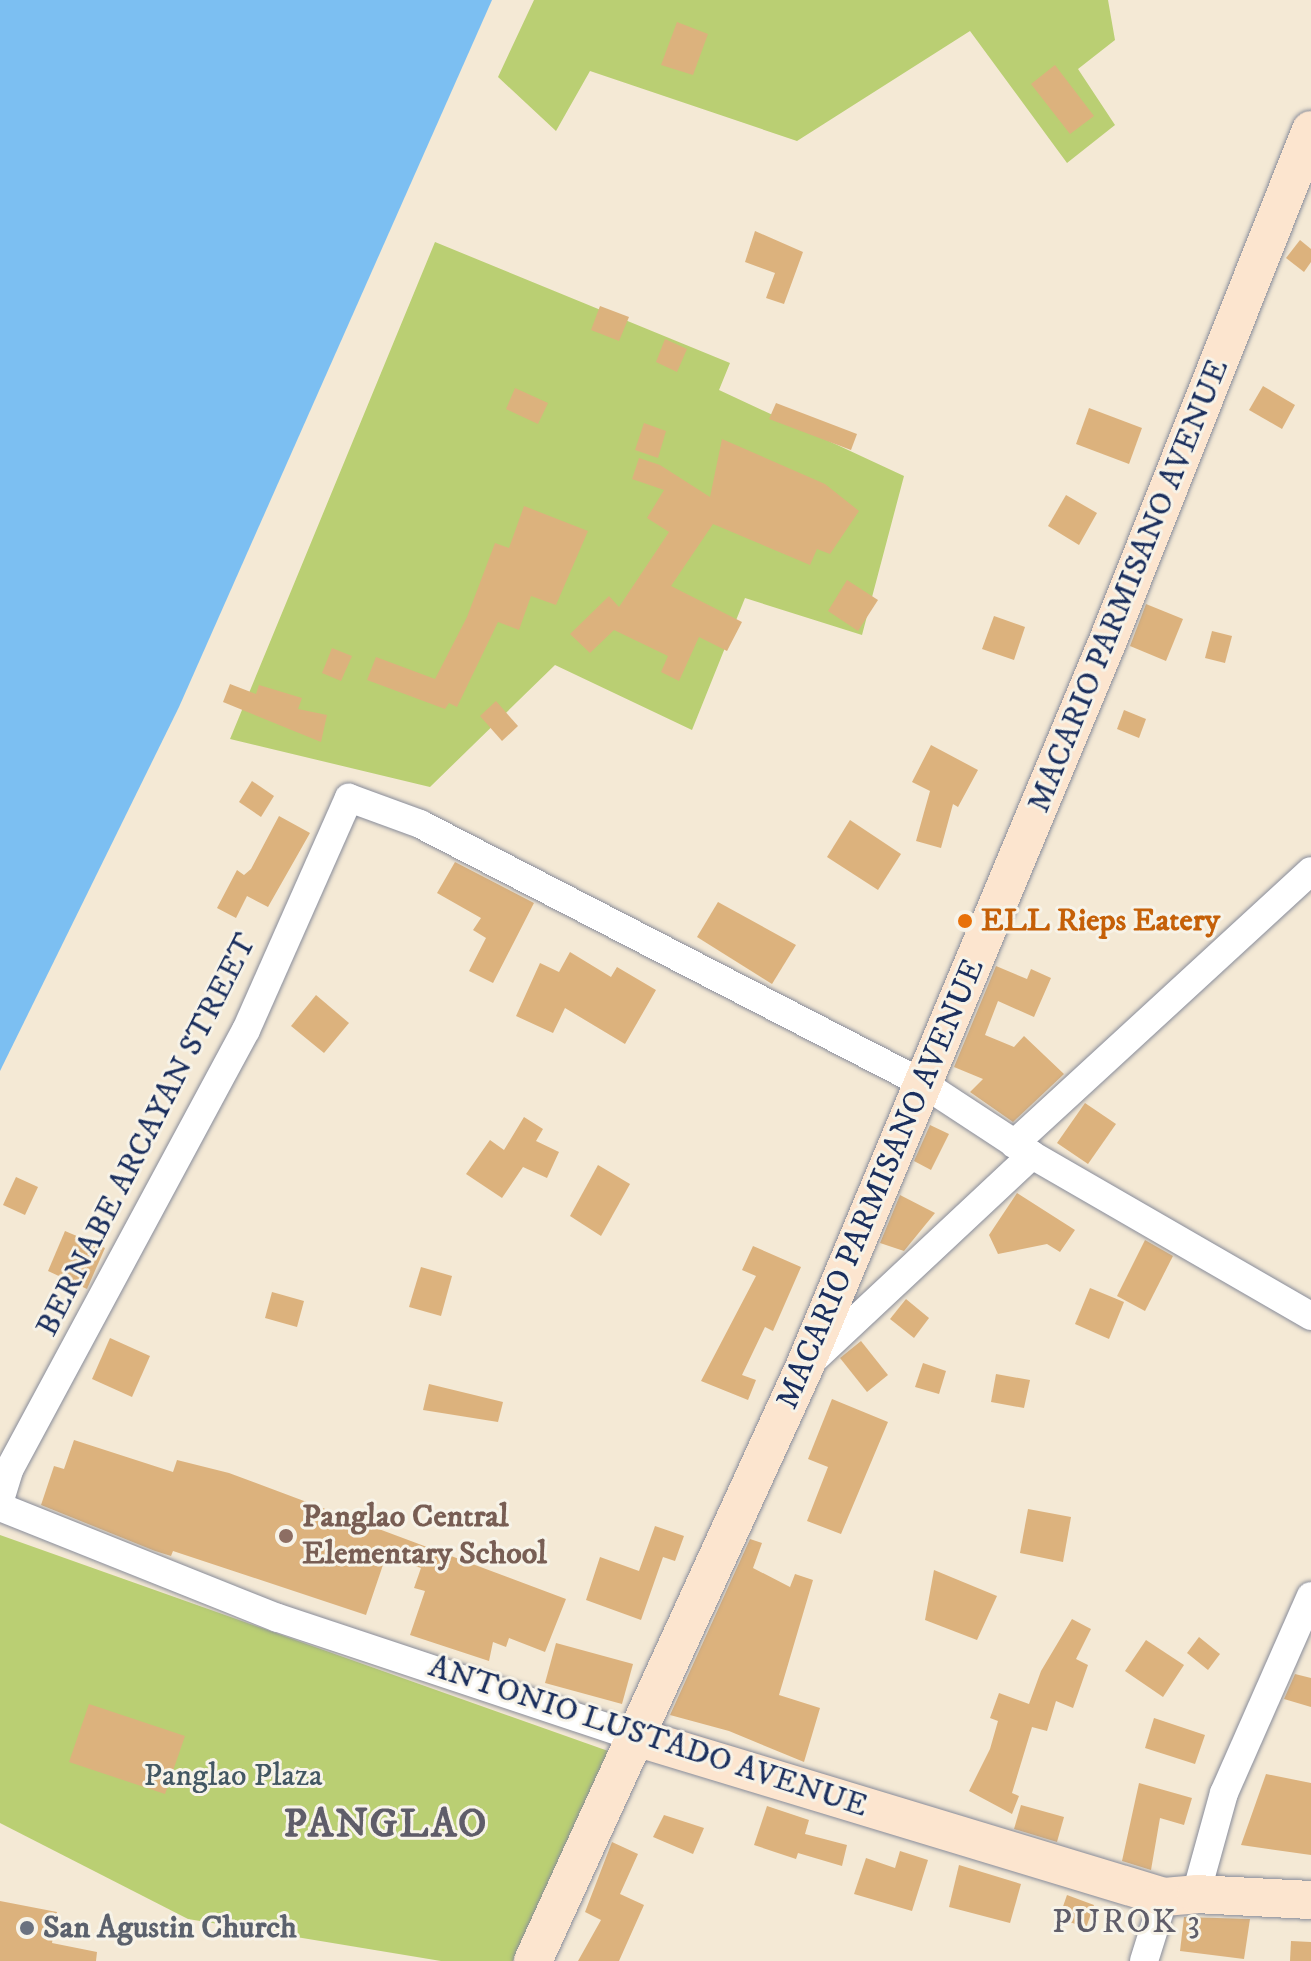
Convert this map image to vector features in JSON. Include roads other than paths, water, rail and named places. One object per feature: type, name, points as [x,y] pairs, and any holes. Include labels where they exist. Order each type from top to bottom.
[{"type":"street","name":"MACARIO PARMISANO AVENUE","points":[[533,1961],[639,1738],[804,1368],[1113,629],[1311,130]]},
{"type":"street","name":"BERNABE ARCAYAN STREET","points":[[0,1500],[9,1470],[246,1030],[349,798],[420,824],[924,1084]]},
{"type":"street","points":[[804,1368],[1023,1149],[1311,871]]},
{"type":"street","points":[[924,1084],[1023,1149],[1311,1316]]},
{"type":"street","name":"ANTONIO LUSTADO AVENUE","points":[[0,1507],[278,1618],[639,1738],[1180,1895],[1311,1900]]},
{"type":"street","points":[[1144,1961],[1180,1895],[1311,1596]]},
{"type":"water","points":[[0,0],[492,0],[179,707],[0,1071]]},
{"type":"place","name":"ELL Rieps Eatery","points":[[965,921]]},
{"type":"place","name":"Panglao Central Elementary School","points":[[286,1536]]},
{"type":"place","name":"San Agustin Church","points":[[27,1928]]},
{"type":"district","name":"PANGLAO","points":[[386,1825]]},
{"type":"district","name":"PUROK 3","points":[[1127,1923]]},
{"type":"park label","name":"Panglao Plaza","points":[[233,1776]]}]
